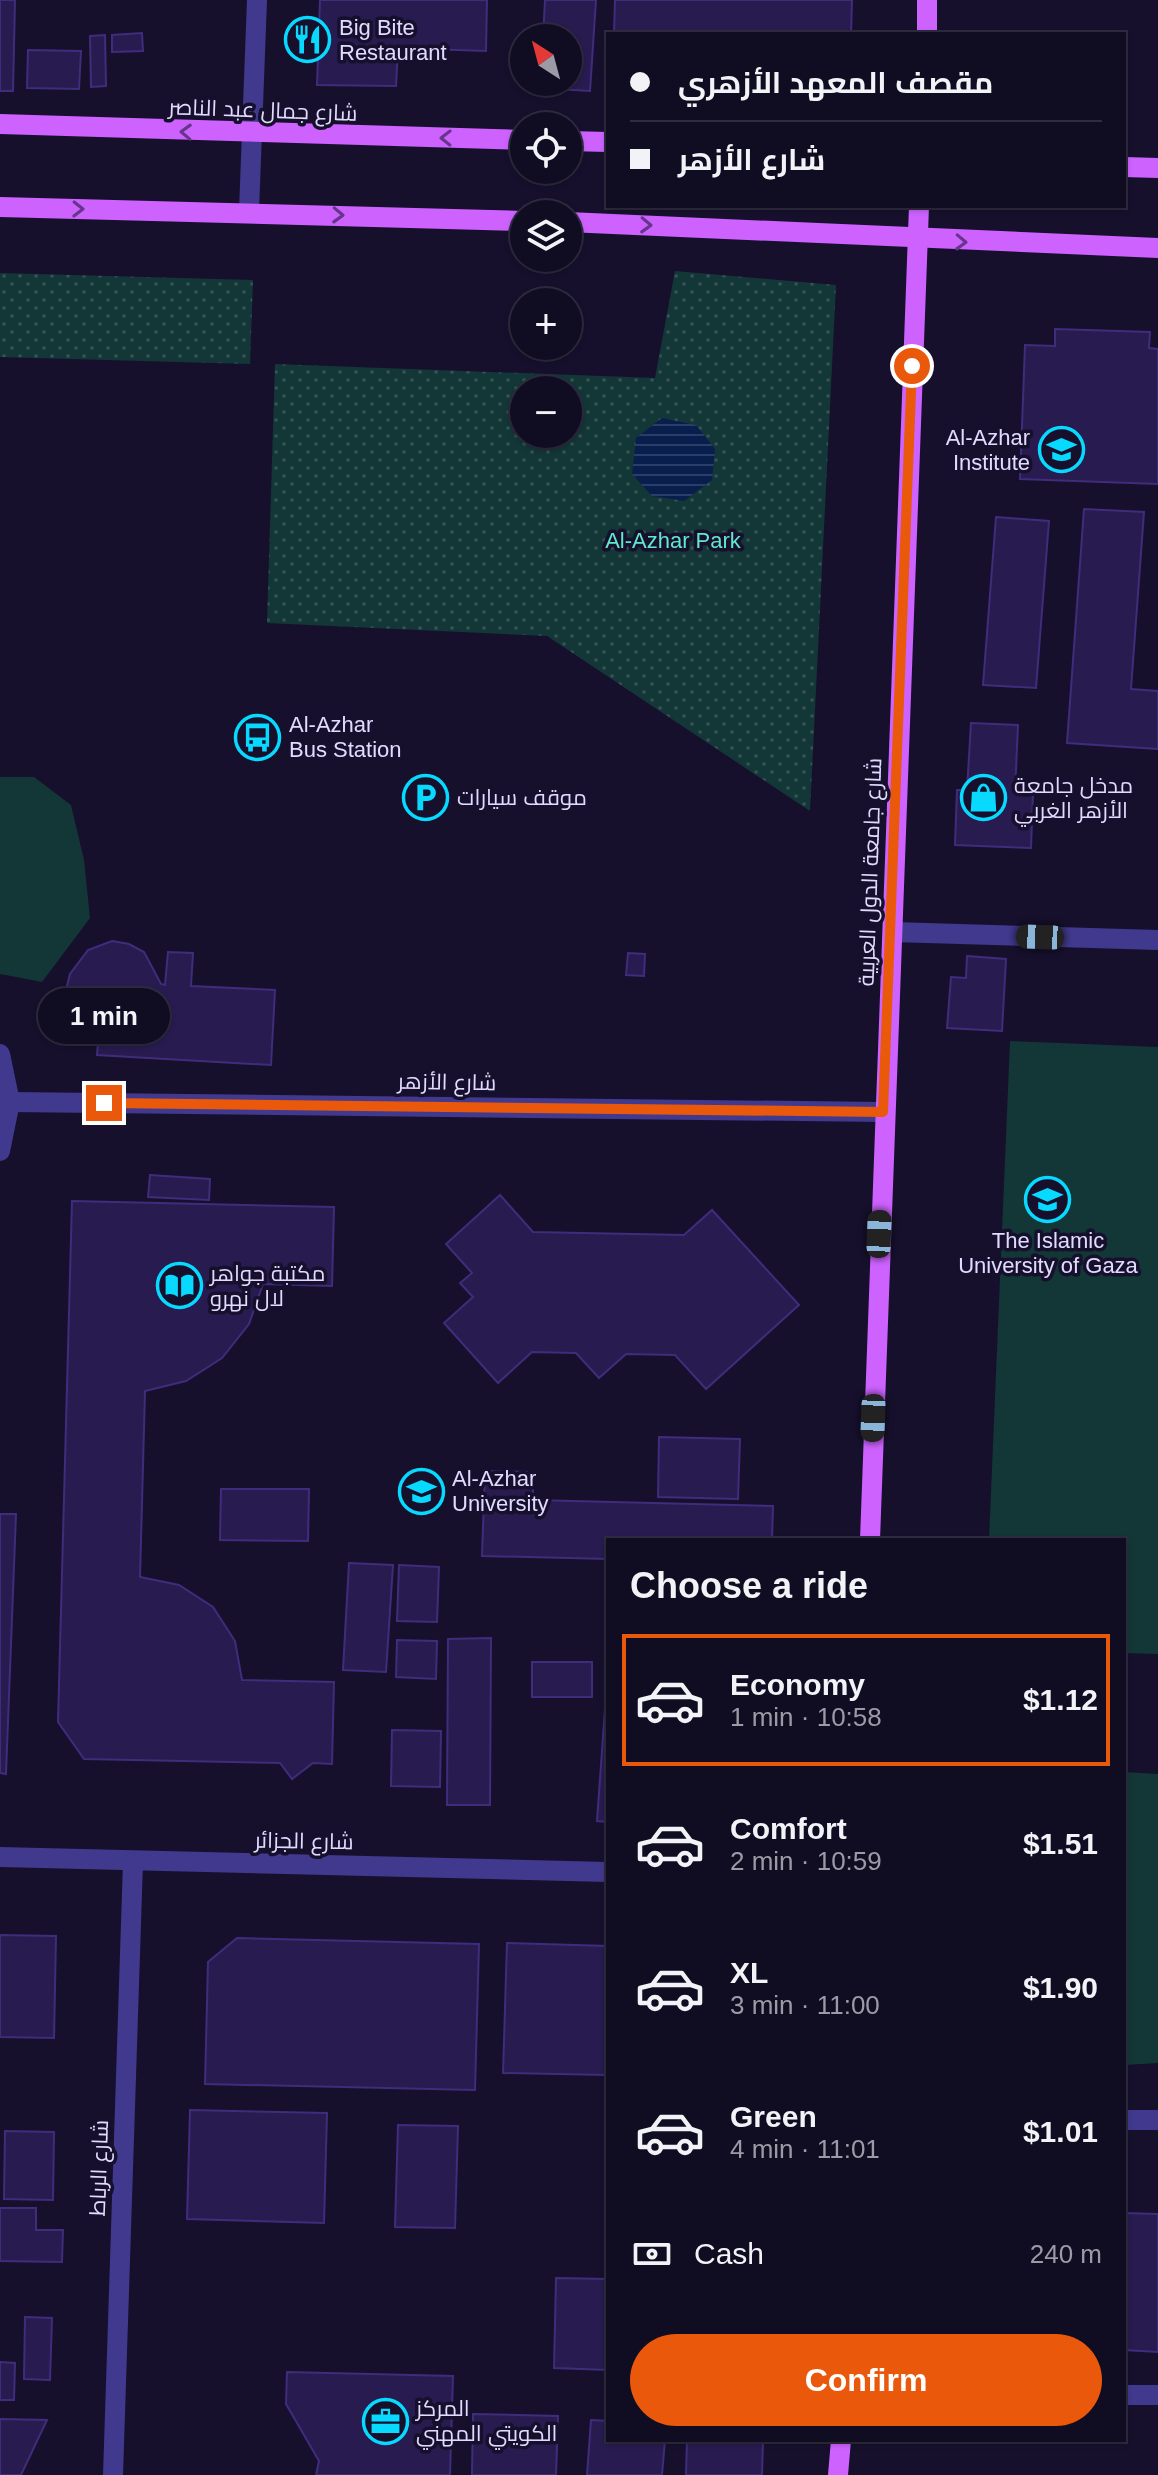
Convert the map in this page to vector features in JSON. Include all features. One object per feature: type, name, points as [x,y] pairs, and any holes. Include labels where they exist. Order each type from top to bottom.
[{"type":"main road","points":[[927,0],[927,32]]},
{"type":"main road","name":"شارع جمال عبد الناصر","points":[[0,124],[510,140]]},
{"type":"main road","points":[[582,141],[606,142]]},
{"type":"main road","points":[[1126,167],[1158,168]]},
{"type":"main road","points":[[0,207],[249,211],[510,220]]},
{"type":"main road","name":"شارع جامعة الدول العربية","points":[[870,1538],[883,1112],[893,932],[919,208]]},
{"type":"main road","points":[[582,222],[852,232],[917,240],[1158,248]]},
{"type":"main road","points":[[838,2475],[841,2442]]},
{"type":"street","points":[[249,211],[257,0]]},
{"type":"street","points":[[893,932],[1158,940]]},
{"type":"street","points":[[0,1054],[10,1102],[0,1151]]},
{"type":"street","name":"شارع الأزهر","points":[[10,1102],[883,1112]]},
{"type":"street","name":"شارع الجزائر","points":[[0,1857],[606,1872]]},
{"type":"street","name":"شارع الرباط","points":[[113,2475],[133,1862]]},
{"type":"street","points":[[1126,2120],[1158,2120]]},
{"type":"street","points":[[1126,2395],[1158,2395]]},
{"type":"green space","name":"Al-Azhar Park","points":[[675,271],[836,285],[810,811],[547,636],[267,623],[275,364],[655,378]]},
{"type":"green space","points":[[0,273],[253,280],[250,364],[0,357]]},
{"type":"green space","points":[[0,777],[34,777],[71,805],[84,860],[90,918],[42,982],[0,974]]},
{"type":"green space","points":[[1010,1041],[1158,1047],[1158,1654],[1126,1653],[1126,1538],[989,1538]]},
{"type":"green space","points":[[1126,1772],[1158,1774],[1158,2063],[1126,2065]]},
{"type":"water","points":[[662,418],[696,425],[715,449],[712,480],[684,501],[652,496],[632,474],[636,438]]},
{"type":"building","points":[[0,0],[15,0],[13,91],[0,91]]},
{"type":"building","points":[[320,0],[487,0],[486,51],[398,48],[396,86],[317,85]]},
{"type":"building","points":[[545,0],[596,0],[590,91],[582,91],[582,24],[544,24]]},
{"type":"building","points":[[615,0],[852,0],[851,32],[614,32]]},
{"type":"building","points":[[142,33],[143,51],[112,52],[112,35]]},
{"type":"building","points":[[105,35],[106,86],[91,87],[90,36]]},
{"type":"building","points":[[28,50],[81,51],[79,89],[27,88]]},
{"type":"building","points":[[1055,329],[1150,332],[1149,348],[1158,349],[1158,484],[1020,479],[1025,345],[1055,346]]},
{"type":"building","points":[[1084,509],[1144,512],[1131,689],[1158,691],[1158,749],[1067,743]]},
{"type":"building","points":[[996,517],[1049,521],[1036,688],[983,685]]},
{"type":"building","points":[[971,723],[1018,725],[1015,792],[1033,793],[1031,848],[955,845],[957,790],[967,790]]},
{"type":"building","points":[[112,941],[129,944],[144,952],[161,984],[165,985],[168,952],[193,953],[191,986],[275,990],[271,1065],[97,1055],[99,1030],[75,1019],[68,1005],[67,986],[70,974],[88,950]]},
{"type":"building","points":[[628,953],[645,954],[644,976],[626,975]]},
{"type":"building","points":[[967,956],[1006,959],[1002,1031],[947,1028],[951,977],[966,978]]},
{"type":"building","points":[[150,1175],[210,1179],[209,1200],[148,1197]]},
{"type":"building","points":[[500,1195],[533,1232],[684,1235],[712,1210],[799,1305],[706,1389],[675,1355],[626,1354],[599,1378],[576,1353],[532,1352],[498,1383],[444,1323],[473,1297],[460,1283],[472,1273],[446,1244]]},
{"type":"building","points":[[72,1201],[334,1207],[332,1286],[263,1284],[249,1324],[222,1358],[186,1381],[145,1391],[140,1577],[179,1585],[213,1607],[235,1641],[242,1680],[334,1682],[332,1764],[313,1763],[292,1779],[280,1763],[84,1759],[58,1722]]},
{"type":"building","points":[[659,1437],[740,1439],[738,1499],[658,1497]]},
{"type":"building","points":[[485,1471],[533,1472],[533,1500],[773,1506],[772,1538],[606,1538],[606,1559],[482,1556]]},
{"type":"building","points":[[221,1489],[309,1489],[308,1541],[220,1540]]},
{"type":"building","points":[[0,1514],[16,1514],[6,1774],[0,1773]]},
{"type":"building","points":[[349,1563],[393,1565],[386,1672],[343,1670]]},
{"type":"building","points":[[399,1565],[439,1567],[437,1622],[397,1621]]},
{"type":"building","points":[[491,1638],[490,1805],[447,1805],[448,1639]]},
{"type":"building","points":[[397,1640],[437,1641],[436,1679],[396,1677]]},
{"type":"building","points":[[532,1662],[592,1662],[592,1697],[532,1697]]},
{"type":"building","points":[[606,1694],[606,1822],[597,1821]]},
{"type":"building","points":[[392,1730],[441,1731],[440,1787],[391,1786]]},
{"type":"building","points":[[0,1935],[56,1936],[54,2038],[0,2037]]},
{"type":"building","points":[[237,1938],[479,1944],[475,2090],[205,2084],[208,1962]]},
{"type":"building","points":[[507,1943],[606,1946],[606,2075],[503,2073]]},
{"type":"building","points":[[190,2110],[327,2113],[324,2223],[187,2219]]},
{"type":"building","points":[[398,2125],[458,2126],[455,2228],[395,2227]]},
{"type":"building","points":[[5,2131],[54,2132],[53,2200],[4,2199]]},
{"type":"building","points":[[0,2208],[36,2208],[36,2230],[63,2230],[62,2262],[0,2261]]},
{"type":"building","points":[[1126,2213],[1158,2214],[1158,2352],[1126,2350]]},
{"type":"building","points":[[556,2278],[606,2279],[606,2370],[554,2368]]},
{"type":"building","points":[[25,2317],[52,2318],[50,2380],[24,2379]]},
{"type":"building","points":[[0,2362],[15,2363],[14,2400],[0,2400]]},
{"type":"building","points":[[287,2372],[453,2376],[450,2475],[316,2475],[319,2461],[286,2404]]},
{"type":"building","points":[[473,2414],[558,2416],[556,2475],[472,2475]]},
{"type":"building","points":[[0,2419],[47,2420],[21,2475],[0,2475]]},
{"type":"building","points":[[591,2420],[606,2421],[606,2442],[665,2442],[662,2475],[587,2475]]},
{"type":"building","points":[[687,2442],[763,2442],[762,2475],[686,2475]]},
{"type":"place","name":"Big Bite Restaurant","points":[[308,40]]},
{"type":"place","name":"Al-Azhar Institute","points":[[1061,450]]},
{"type":"place","name":"Al-Azhar Bus Station","points":[[258,737]]},
{"type":"place","name":"موقف سيارات","points":[[426,797]]},
{"type":"place","name":"مدخل جامعة الأزهر الغربي","points":[[983,798]]},
{"type":"place","name":"The Islamic University of Gaza","points":[[1048,1199]]},
{"type":"place","name":"مكتبة جواهر لال نهرو","points":[[179,1286]]},
{"type":"place","name":"Al-Azhar University","points":[[421,1491]]},
{"type":"place","name":"المركز الكويتي المهني","points":[[385,2421]]},
{"type":"route","points":[[104,1103],[883,1112],[893,932],[912,366]]}]
